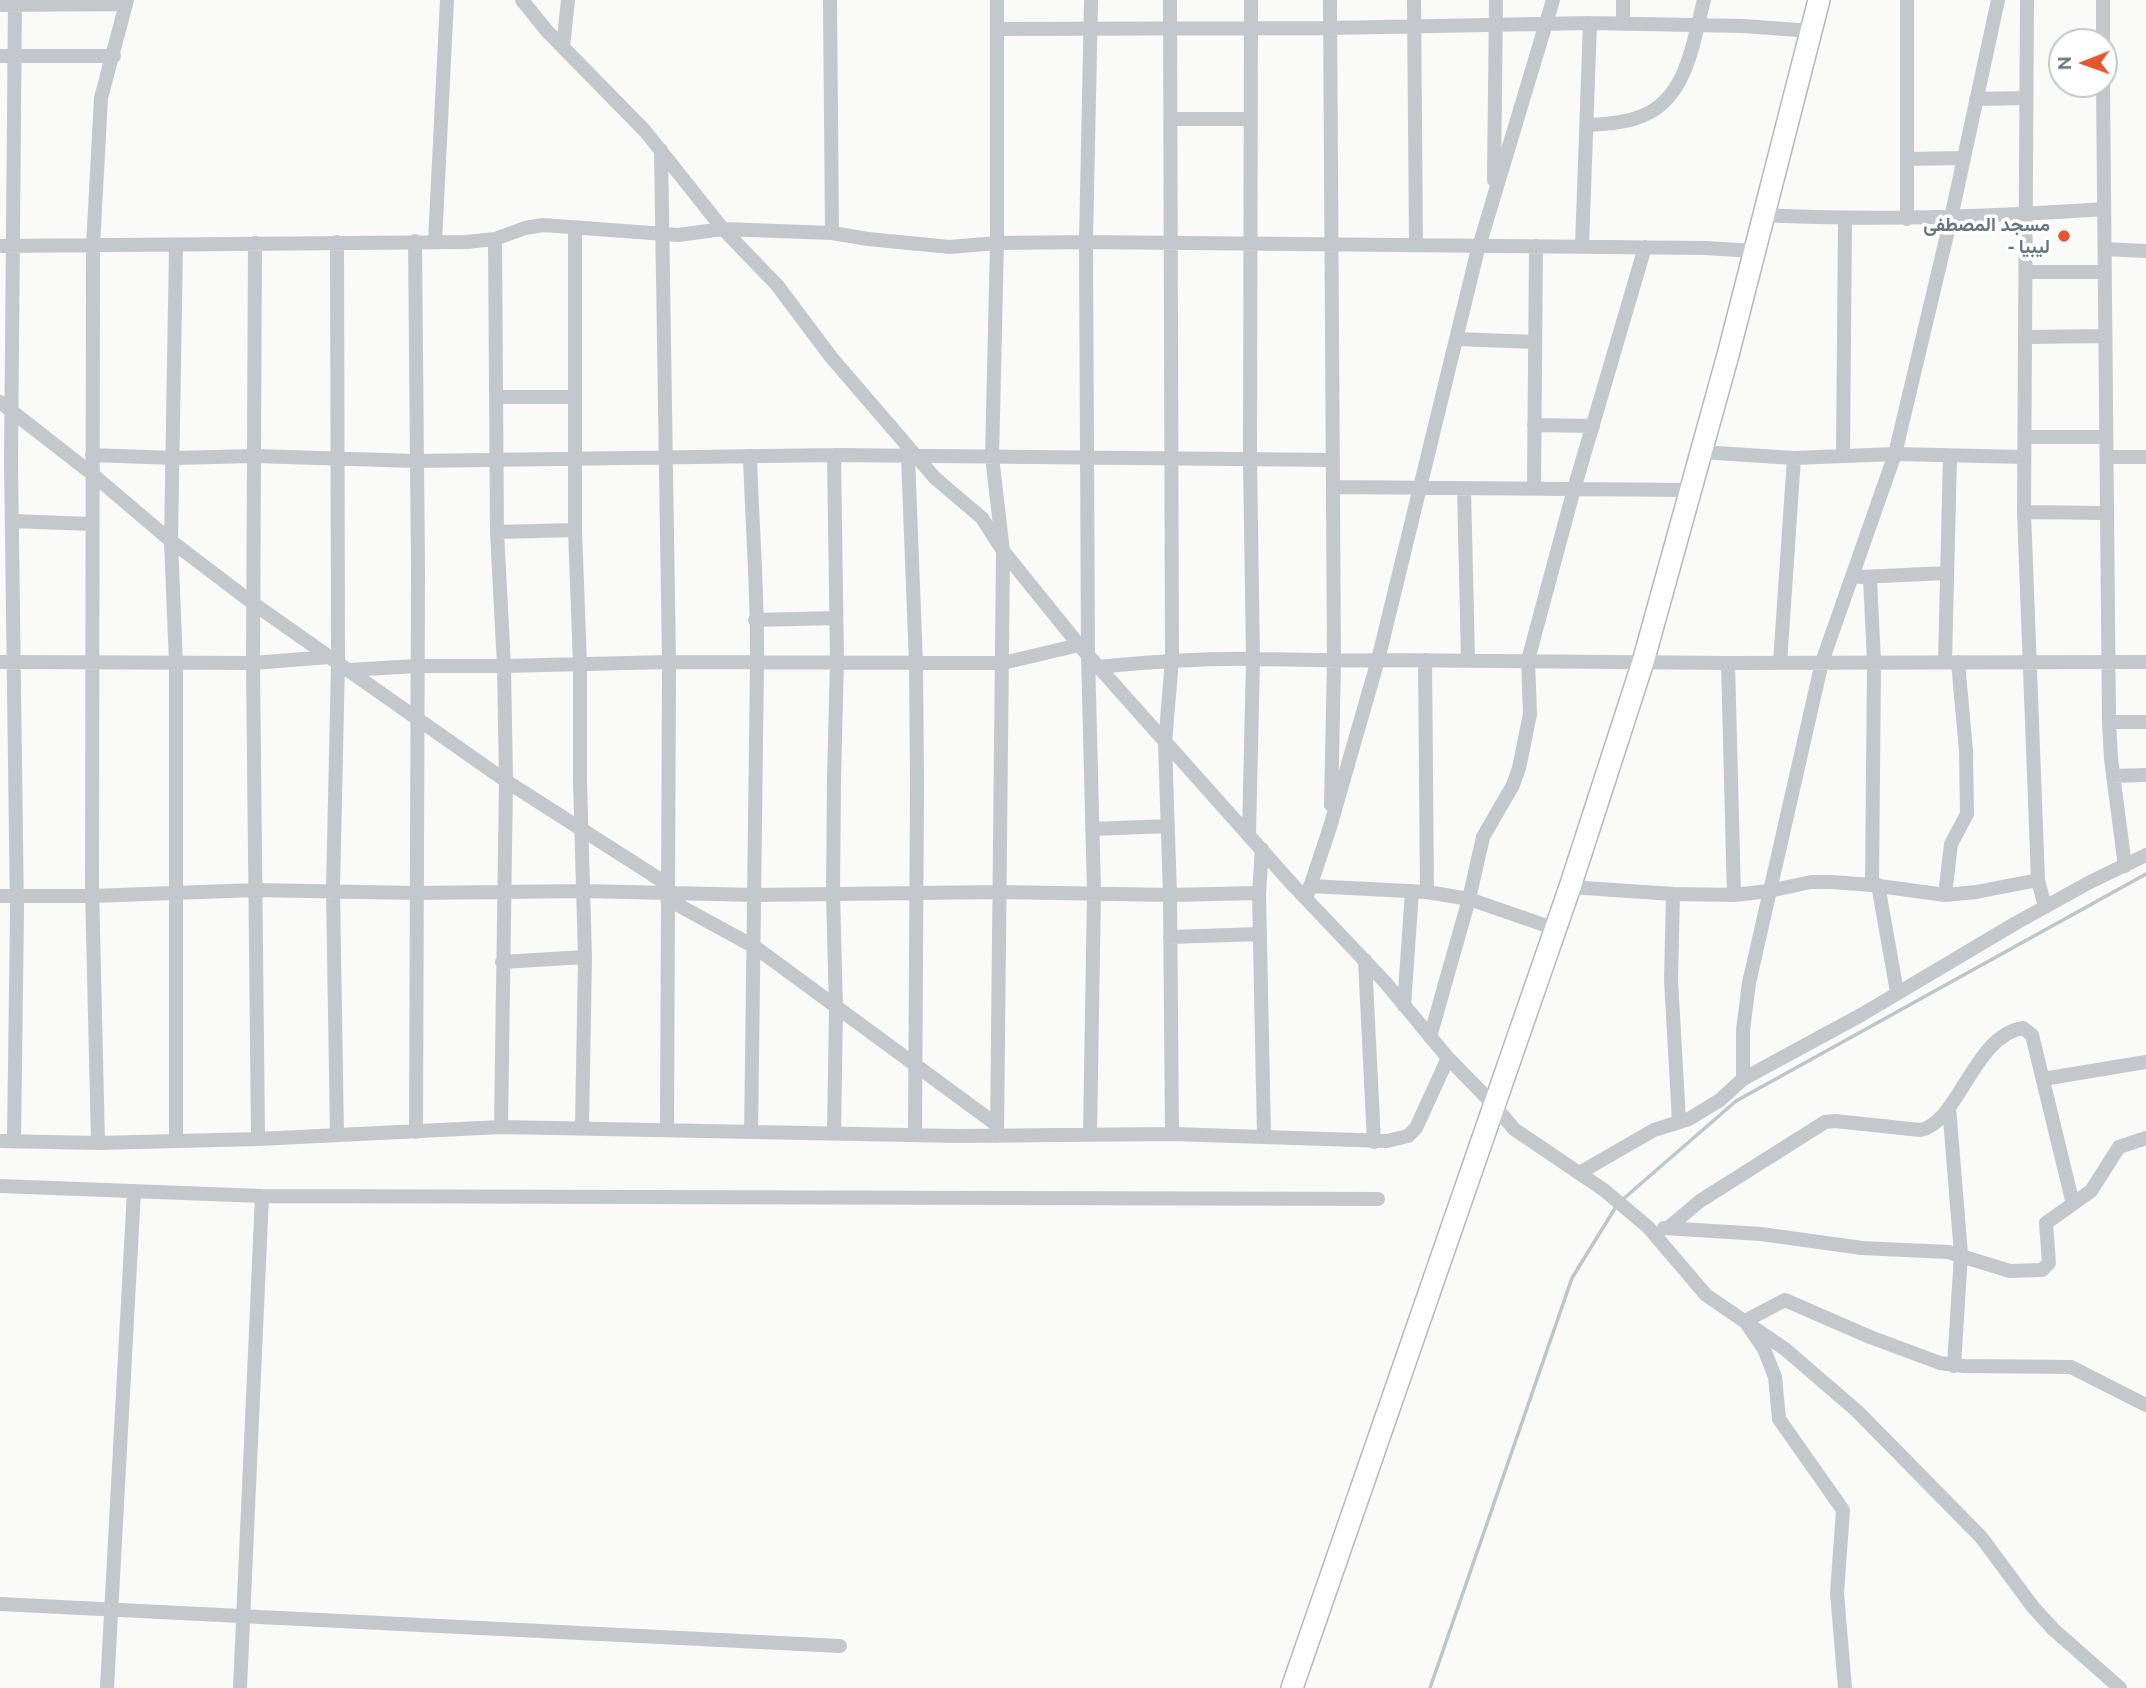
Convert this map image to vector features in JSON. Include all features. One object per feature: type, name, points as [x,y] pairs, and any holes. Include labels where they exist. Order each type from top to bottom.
[{"type":"highway","points":[[1292,1688],[1556,929],[1643,662],[1691,490],[1819,0]]},
{"type":"street","points":[[435,242],[447,0]]},
{"type":"street","points":[[522,0],[563,47],[624,107],[723,229],[777,285],[831,357],[913,457],[982,518],[1003,551],[1083,650],[1262,849],[1308,892],[1448,1058],[1520,1134],[1581,1172],[1648,1227],[1706,1295],[1818,1376],[1888,1440],[1981,1537],[2033,1607],[2120,1688]]},
{"type":"street","points":[[563,47],[568,0]]},
{"type":"street","points":[[831,0],[832,233]]},
{"type":"street","points":[[997,1131],[1003,551],[992,457],[997,243],[998,0]]},
{"type":"street","points":[[1090,1135],[1094,892],[1083,650],[1089,458],[1086,242],[1091,0]]},
{"type":"street","points":[[1170,0],[1172,660],[1165,743],[1170,895],[1172,1134]]},
{"type":"street","points":[[1249,835],[1253,659],[1250,459],[1251,0]]},
{"type":"street","points":[[1330,0],[1334,662],[1330,827]]},
{"type":"street","points":[[1414,0],[1416,245]]},
{"type":"street","points":[[1494,198],[1496,0]]},
{"type":"street","points":[[1308,892],[1330,827],[1378,660],[1480,245],[1553,0]]},
{"type":"street","points":[[1623,0],[1623,24]]},
{"type":"street","points":[[1588,125],[1641,117],[1662,105],[1677,87],[1684,72],[1704,0]]},
{"type":"street","points":[[1906,219],[1907,0]]},
{"type":"street","points":[[1743,1079],[1746,997],[1822,662],[1895,454],[1951,218],[1998,0]]},
{"type":"street","points":[[2027,0],[2024,512],[2038,880],[2045,907]]},
{"type":"street","points":[[2103,0],[2103,28]]},
{"type":"street","points":[[15,2],[8,56],[5,462],[12,521],[7,663],[16,896],[7,1141],[98,1143],[258,1139],[501,1127],[582,1127],[915,1135],[997,1131],[1090,1135],[1172,1134],[1374,1142],[1398,1140],[1408,1136],[1416,1128],[1448,1058]]},
{"type":"street","points":[[0,5],[15,2],[127,2],[101,98],[93,246],[92,896],[98,1143]]},
{"type":"street","points":[[998,29],[1329,28],[1590,23],[1698,24],[1811,31]]},
{"type":"street","points":[[1582,246],[1590,23]]},
{"type":"street","points":[[8,56],[114,56]]},
{"type":"street","points":[[1976,99],[2026,98]]},
{"type":"street","points":[[2103,98],[2109,722],[2124,866]]},
{"type":"street","points":[[1171,119],[1250,119]]},
{"type":"street","points":[[661,150],[670,662],[667,1129]]},
{"type":"street","points":[[1907,159],[1964,158]]},
{"type":"street","points":[[1763,215],[1906,219],[2104,209]]},
{"type":"street","points":[[1843,456],[1845,219]]},
{"type":"street","points":[[7,246],[435,242],[495,239],[534,226],[687,234],[723,229],[832,233],[950,247],[997,243],[1171,242],[1582,246],[1754,251]]},
{"type":"street","points":[[575,228],[575,530],[585,957],[582,1127]]},
{"type":"street","points":[[495,239],[497,532],[504,666],[506,781],[501,1127]]},
{"type":"street","points":[[415,241],[416,1132]]},
{"type":"street","points":[[337,242],[335,458],[338,663],[333,891],[337,1135]]},
{"type":"street","points":[[255,243],[253,663],[258,1139]]},
{"type":"street","points":[[176,245],[171,541],[176,664],[176,1140]]},
{"type":"street","points":[[1534,488],[1536,246]]},
{"type":"street","points":[[1430,1037],[1469,899],[1483,837],[1513,785],[1519,768],[1530,714],[1528,660],[1574,489],[1645,247]]},
{"type":"street","points":[[2105,249],[2146,251]]},
{"type":"street","points":[[2027,272],[2105,272]]},
{"type":"street","points":[[2026,337],[2105,336]]},
{"type":"street","points":[[1456,340],[1535,342]]},
{"type":"street","points":[[497,397],[575,397]]},
{"type":"street","points":[[6,407],[91,473],[171,541],[254,604],[506,781],[582,830],[667,892],[755,947],[915,1065],[997,1131]]},
{"type":"street","points":[[1534,425],[1593,426]]},
{"type":"street","points":[[2025,437],[2106,436]]},
{"type":"street","points":[[1701,452],[1794,458],[1895,454],[2024,457]]},
{"type":"street","points":[[92,455],[416,461],[834,455],[1333,460]]},
{"type":"street","points":[[834,455],[837,662],[833,893],[836,1009],[834,1134]]},
{"type":"street","points":[[750,456],[757,662],[754,730],[755,947],[751,1132]]},
{"type":"street","points":[[1945,895],[1951,844],[1967,814],[1966,751],[1952,662],[1947,573],[1950,456]]},
{"type":"street","points":[[913,457],[917,893],[915,1135]]},
{"type":"street","points":[[2107,457],[2146,457]]},
{"type":"street","points":[[1780,663],[1794,458]]},
{"type":"street","points":[[1333,487],[1691,490]]},
{"type":"street","points":[[1464,488],[1468,660]]},
{"type":"street","points":[[2024,512],[2107,513]]},
{"type":"street","points":[[12,521],[91,524]]},
{"type":"street","points":[[497,532],[575,530]]},
{"type":"street","points":[[1852,577],[1947,573]]},
{"type":"street","points":[[1870,578],[1874,662],[1875,885],[1897,992]]},
{"type":"street","points":[[755,620],[836,618]]},
{"type":"street","points":[[7,663],[504,666],[670,662],[1003,663],[1083,650]]},
{"type":"street","points":[[1098,667],[1172,660],[1253,659],[1334,662],[2146,662]]},
{"type":"street","points":[[1404,1006],[1420,891],[1425,660]]},
{"type":"street","points":[[1728,663],[1734,895]]},
{"type":"street","points":[[2109,722],[2146,722]]},
{"type":"street","points":[[2113,776],[2146,775]]},
{"type":"street","points":[[1092,829],[1168,826]]},
{"type":"street","points":[[1262,849],[1259,893],[1264,1136]]},
{"type":"street","points":[[1581,1172],[1654,1130],[1689,1119],[1720,1100],[1743,1079],[1861,1015],[2045,907],[2146,855]]},
{"type":"street","points":[[1570,887],[1734,895],[1811,882],[1875,885],[1945,895],[2038,880]]},
{"type":"street","points":[[0,896],[92,896],[256,890],[416,893],[584,891],[755,895],[1259,893]]},
{"type":"street","points":[[1308,892],[1420,891],[1469,899],[1556,929]]},
{"type":"street","points":[[1673,894],[1671,980],[1679,1122]]},
{"type":"street","points":[[1170,937],[1260,934]]},
{"type":"street","points":[[502,962],[585,957]]},
{"type":"street","points":[[1365,960],[1374,1142]]},
{"type":"street","points":[[1668,1228],[1700,1200],[1825,1122],[1920,1130],[1932,1126],[1949,1107],[1976,1065],[1996,1043],[2023,1028],[2031,1032],[2073,1204]]},
{"type":"street","points":[[2043,1079],[2146,1062]]},
{"type":"street","points":[[1949,1107],[1961,1254],[1954,1366]]},
{"type":"street","points":[[1648,1227],[1761,1234],[1862,1248],[1926,1250],[1961,1254],[2010,1271],[2045,1269],[2049,1263],[2046,1223],[2095,1186],[2119,1147],[2146,1138]]},
{"type":"street","points":[[0,1186],[262,1196],[1378,1199]]},
{"type":"street","points":[[107,1688],[134,1191]]},
{"type":"street","points":[[240,1688],[262,1196]]},
{"type":"street","points":[[1745,1321],[1785,1300],[1870,1337],[1954,1366],[2071,1367],[2146,1405]]},
{"type":"street","points":[[1745,1321],[1764,1349],[1775,1377],[1779,1419],[1843,1510],[1837,1593],[1845,1688]]},
{"type":"street","points":[[0,1604],[840,1646]]},
{"type":"waterway","points":[[1622,1200],[1736,1101],[2146,874]]},
{"type":"waterway","points":[[1430,1688],[1572,1278],[1617,1205]]},
{"type":"place","name":"مسجد المصطفى - ليبيا","points":[[2064,236]]}]
